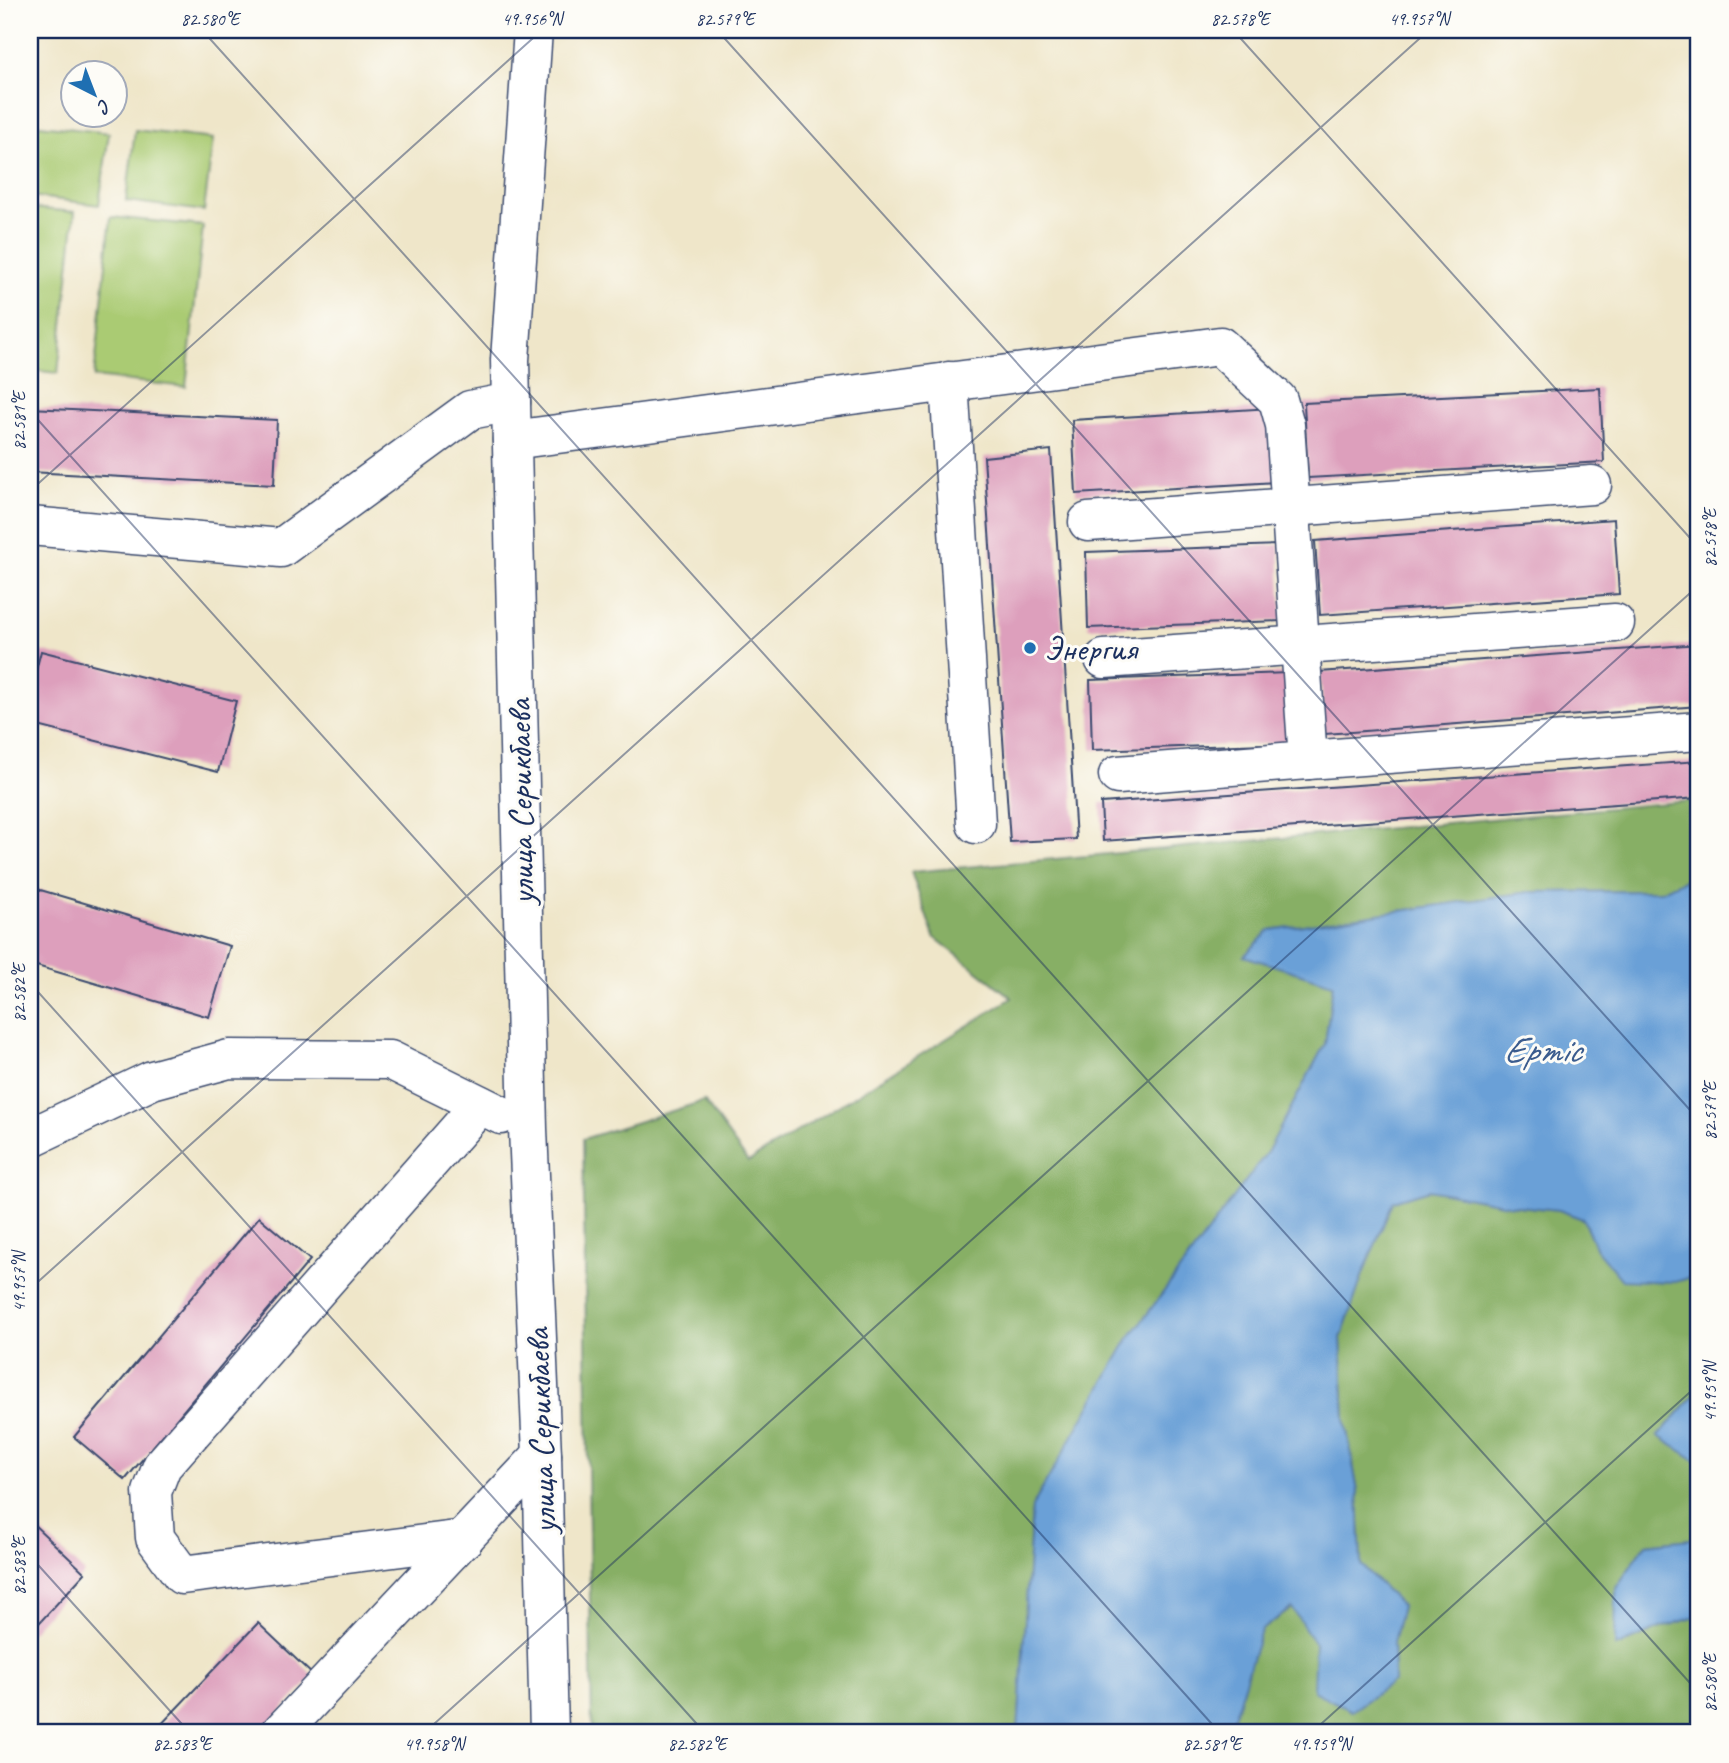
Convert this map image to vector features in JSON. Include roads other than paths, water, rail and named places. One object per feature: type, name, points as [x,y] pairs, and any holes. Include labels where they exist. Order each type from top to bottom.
[{"type":"street","name":"улица Серикбаева","points":[[533,30],[510,360],[528,1129],[542,1455],[549,1733]]},
{"type":"street","points":[[512,457],[949,381],[1220,346],[1278,400],[1285,425],[1308,760]]},
{"type":"street","points":[[949,381],[975,824]]},
{"type":"street","points":[[30,526],[281,548],[470,410],[511,402]]},
{"type":"street","points":[[1088,522],[1592,485]]},
{"type":"street","points":[[1104,659],[1615,623]]},
{"type":"street","points":[[1118,775],[1699,731]]},
{"type":"street","points":[[30,1138],[152,1080],[229,1059],[390,1060],[528,1129]]},
{"type":"street","points":[[464,1539],[182,1575],[155,1538],[152,1492],[162,1466],[480,1105]]},
{"type":"street","points":[[280,1733],[542,1455]]},
{"type":"water","name":"Ертіс","points":[[1699,873],[1699,1275],[1675,1282],[1622,1280],[1596,1249],[1583,1219],[1559,1210],[1508,1205],[1429,1190],[1393,1201],[1363,1274],[1341,1338],[1345,1420],[1358,1492],[1361,1565],[1402,1606],[1393,1642],[1394,1681],[1352,1711],[1313,1691],[1315,1644],[1292,1608],[1261,1630],[1235,1714],[1226,1733],[1018,1733],[1032,1507],[1128,1340],[1268,1151],[1325,1044],[1333,984],[1244,956],[1270,930],[1529,892],[1661,891]]},
{"type":"water","points":[[1699,1390],[1699,1462],[1658,1436]]},
{"type":"water","points":[[1699,1538],[1699,1616],[1660,1628],[1615,1647],[1616,1588],[1646,1544]]},
{"type":"place","name":"Энергия","points":[[1030,648]]}]
